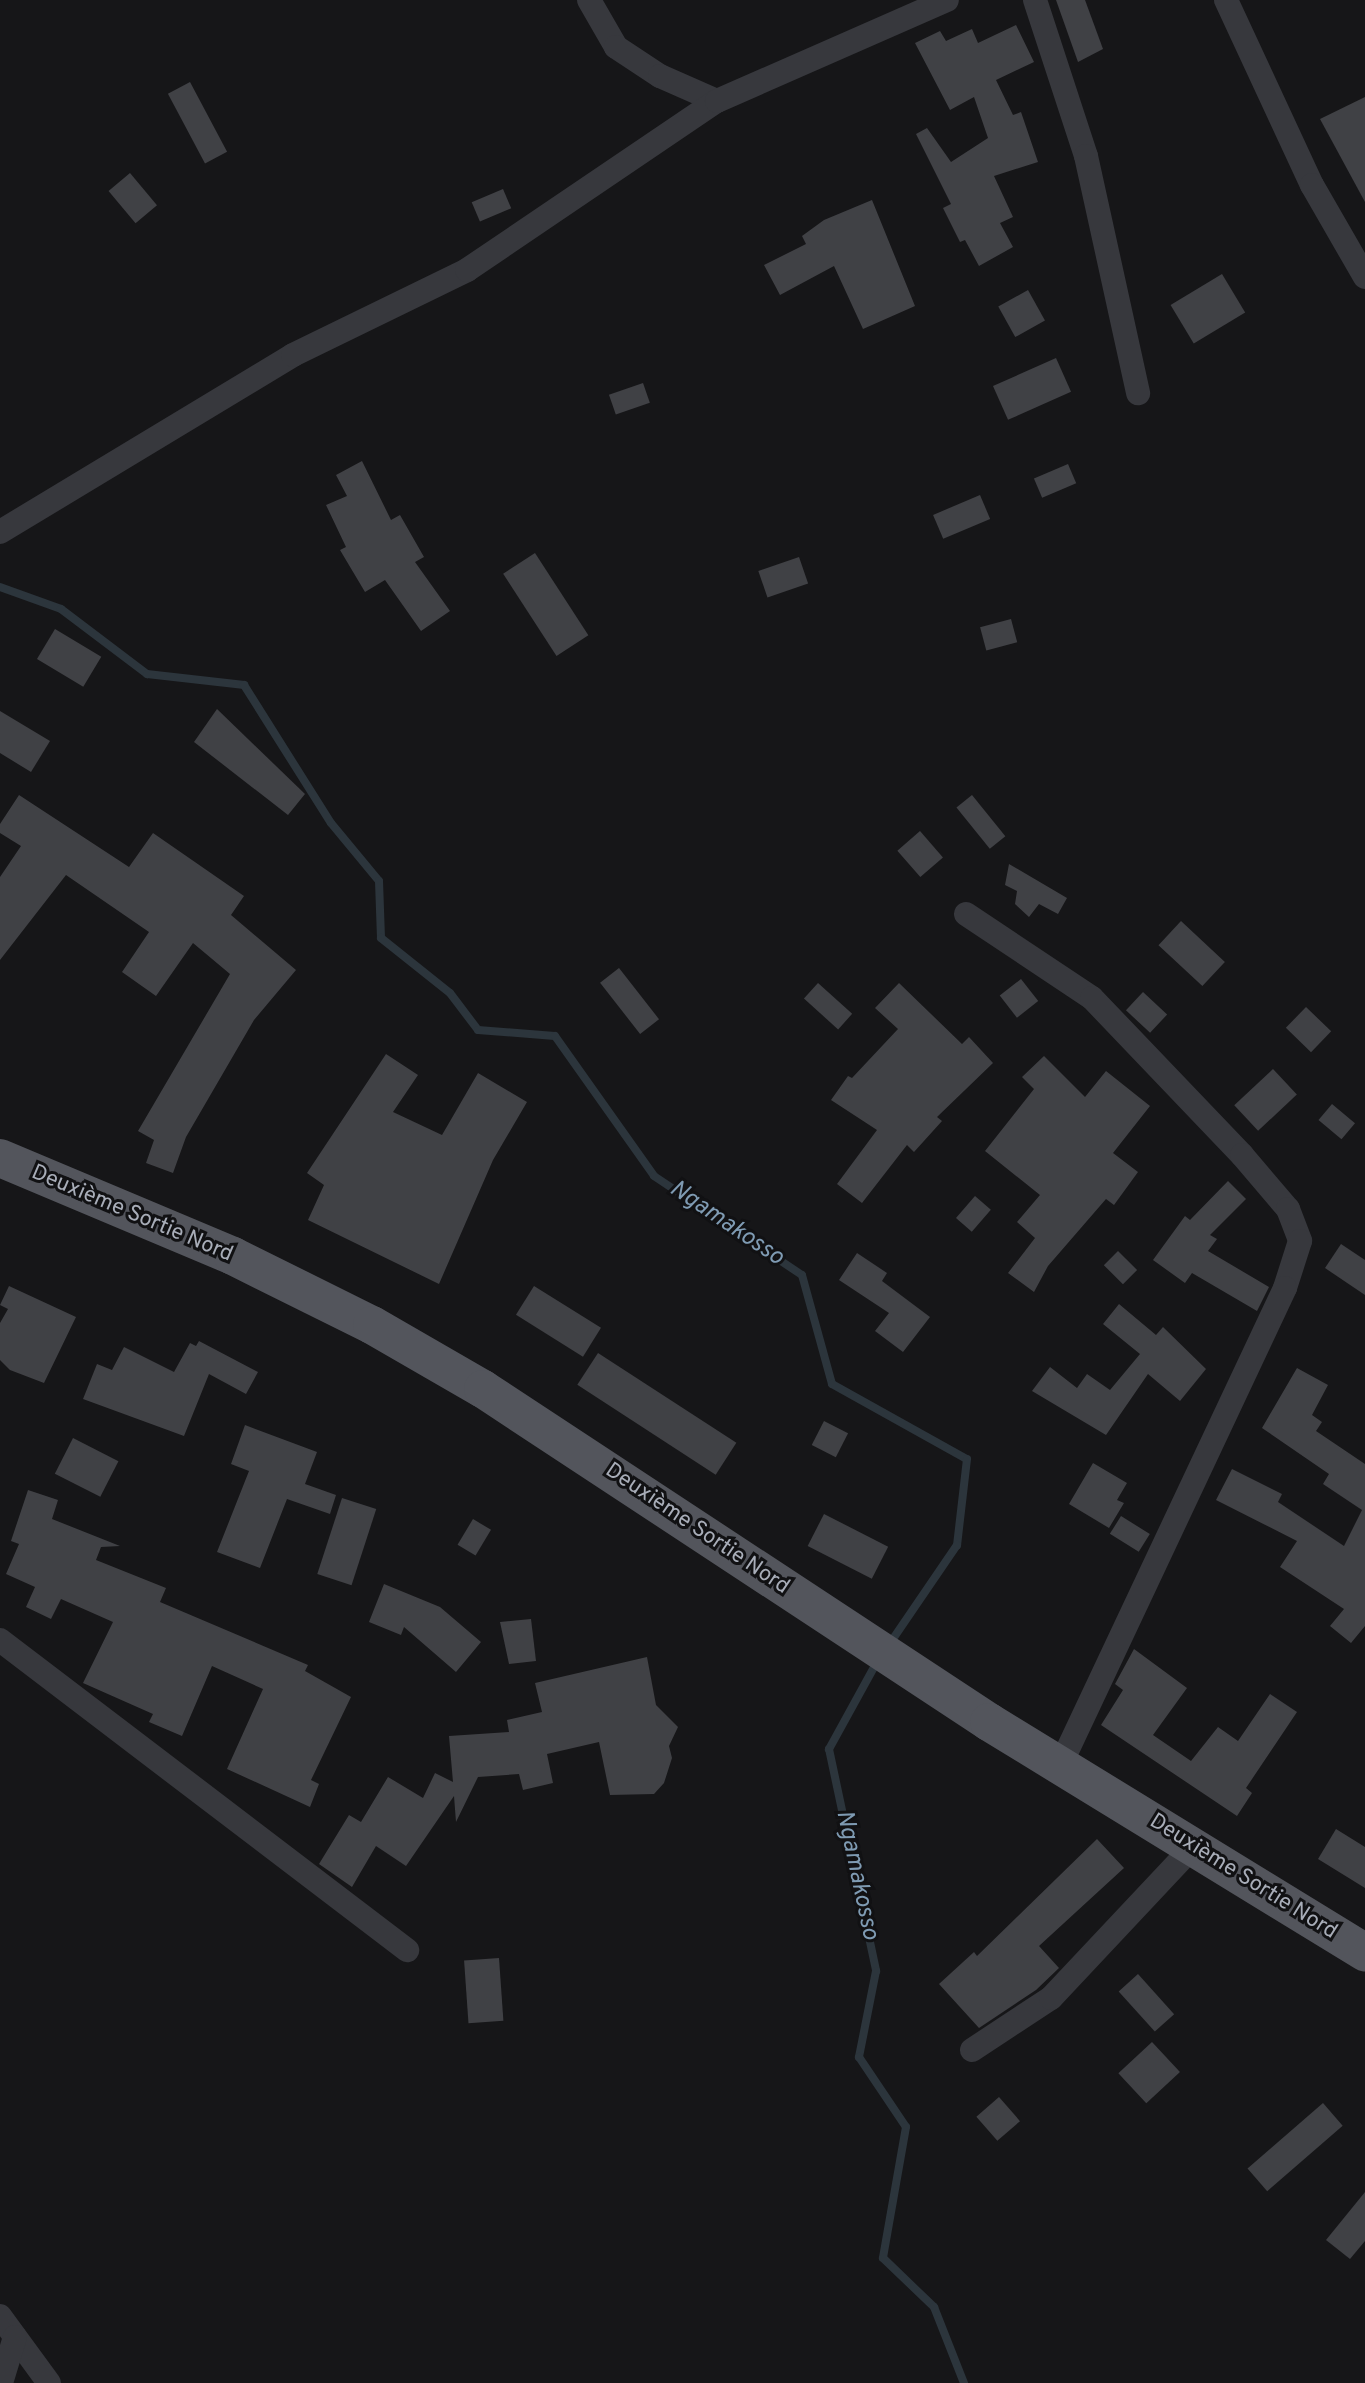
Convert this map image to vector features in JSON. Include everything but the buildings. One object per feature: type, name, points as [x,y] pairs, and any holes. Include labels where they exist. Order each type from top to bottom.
[{"type":"main road","name":"Deuxième Sortie Nord","points":[[0,1158],[233,1256],[372,1325],[483,1389],[1060,1766],[1365,1952]]},
{"type":"street","points":[[589,0],[616,47],[660,76],[717,101]]},
{"type":"street","points":[[0,532],[293,355],[467,270],[717,101],[947,0]]},
{"type":"street","points":[[1035,0],[1086,156],[1138,393]]},
{"type":"street","points":[[1226,0],[1312,185],[1365,277]]},
{"type":"street","points":[[966,914],[1092,998],[1242,1155],[1288,1209],[1300,1241],[1285,1288],[1060,1766]]},
{"type":"street","points":[[0,1640],[407,1950]]},
{"type":"street","points":[[972,2050],[1051,1998],[1193,1847]]},
{"type":"street","points":[[0,2316],[49,2383]]},
{"type":"street","points":[[1,2383],[15,2337]]},
{"type":"waterway","name":"Ngamakosso","points":[[0,587],[61,609],[147,674],[244,685],[331,823],[379,881],[381,938],[450,993],[478,1030],[555,1036],[654,1176],[802,1275],[832,1384],[967,1459],[957,1545],[888,1646]]},
{"type":"waterway","name":"Ngamakosso","points":[[878,1660],[829,1749],[876,1971],[859,2057],[906,2127],[883,2258],[934,2307],[964,2383]]}]
